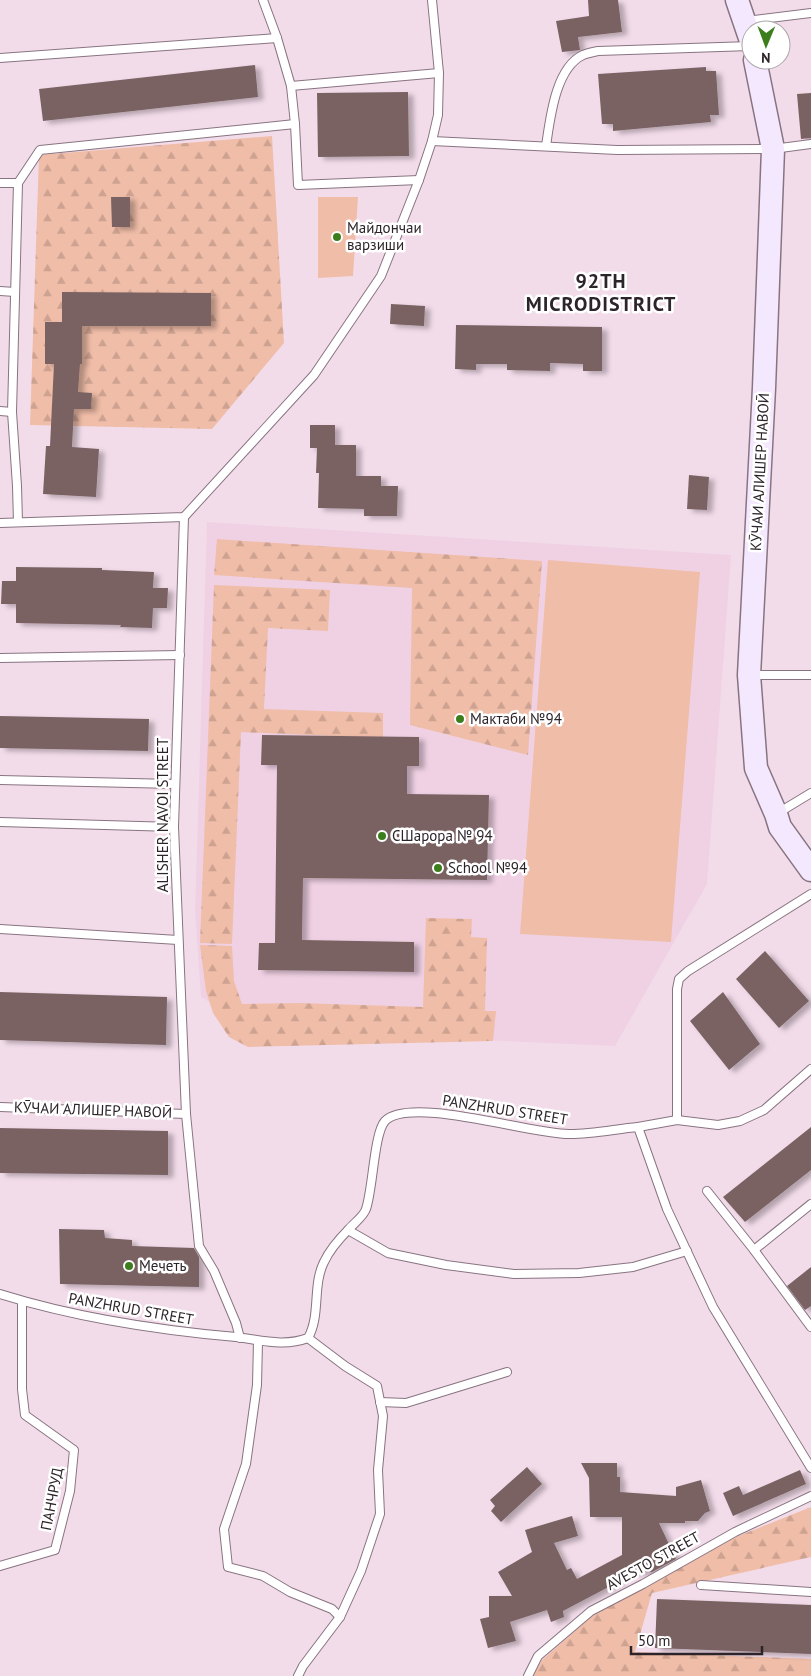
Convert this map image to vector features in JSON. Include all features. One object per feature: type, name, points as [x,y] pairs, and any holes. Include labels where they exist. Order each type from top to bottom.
[{"type":"street","points":[[737,0],[744,20]]},
{"type":"street","name":"КӮЧАИ АЛИШЕР НАВОӢ","points":[[757,70],[773,149],[764,388],[749,675],[756,768],[780,827],[811,870]]},
{"type":"lane","points":[[263,0],[277,38],[291,86],[298,186],[418,180]]},
{"type":"lane","points":[[0,522],[184,517],[314,375],[381,276],[432,141],[438,115],[438,74],[432,0]]},
{"type":"lane","points":[[786,20],[811,13]]},
{"type":"lane","points":[[0,58],[277,38]]},
{"type":"lane","points":[[546,146],[559,84],[568,69],[582,56],[598,51],[741,46]]},
{"type":"lane","points":[[291,86],[438,74]]},
{"type":"lane","points":[[18,522],[18,486],[12,412],[18,183],[40,150],[295,124]]},
{"type":"lane","points":[[432,141],[617,150],[773,149],[811,144]]},
{"type":"lane","points":[[0,183],[18,183]]},
{"type":"lane","points":[[0,292],[15,292]]},
{"type":"lane","points":[[0,411],[12,412]]},
{"type":"lane","name":"ALISHER NAVOI STREET","points":[[184,517],[174,827],[186,1114],[199,1246],[214,1271],[236,1323],[240,1338]]},
{"type":"lane","points":[[0,658],[180,655]]},
{"type":"lane","points":[[749,675],[811,675]]},
{"type":"lane","points":[[0,780],[175,784]]},
{"type":"lane","points":[[776,814],[811,793]]},
{"type":"lane","points":[[0,822],[174,827]]},
{"type":"lane","points":[[677,1120],[677,989],[679,979],[688,971],[811,894]]},
{"type":"lane","points":[[0,929],[178,940]]},
{"type":"lane","points":[[811,1069],[764,1110],[740,1121],[718,1125],[677,1120],[638,1127],[667,1210],[713,1307],[811,1468]]},
{"type":"lane","name":"КӮЧАИ АЛИШЕР НАВОӢ","points":[[0,1107],[186,1114]]},
{"type":"lane","name":"PANZHRUD STREET","points":[[0,1294],[71,1314],[169,1330],[240,1338],[258,1342],[296,1342],[308,1338],[313,1328],[317,1279],[330,1250],[365,1212],[371,1191],[379,1136],[383,1123],[392,1115],[429,1112],[569,1134],[638,1127]]},
{"type":"lane","points":[[707,1191],[811,1327]]},
{"type":"lane","points":[[754,1250],[811,1204]]},
{"type":"lane","points":[[348,1230],[388,1253],[446,1265],[514,1274],[579,1273],[633,1268],[687,1251]]},
{"type":"lane","name":"ПАНЧРУД","points":[[0,1566],[55,1550],[70,1491],[74,1450],[25,1415],[22,1389],[22,1301]]},
{"type":"lane","points":[[298,1676],[303,1666],[340,1617],[361,1571],[380,1514],[378,1470],[383,1416],[377,1386],[345,1366],[308,1338]]},
{"type":"lane","points":[[258,1342],[257,1385],[246,1464],[224,1529],[228,1567],[263,1576],[290,1592],[332,1610],[340,1617]]},
{"type":"lane","points":[[380,1402],[406,1403],[507,1372]]},
{"type":"lane","name":"AVESTO STREET","points":[[528,1676],[538,1656],[591,1611],[735,1532],[811,1496]]},
{"type":"lane","points":[[701,1585],[811,1592]]},
{"type":"shaded area","name":"Мактаби №94","points":[[207,522],[731,555],[707,884],[615,1046],[255,1030],[201,997],[195,911]]},
{"type":"green space","points":[[272,136],[284,343],[212,429],[30,425],[39,155]]},
{"type":"green space","name":"Майдончаи варзиши","points":[[318,197],[358,197],[353,276],[318,278]]},
{"type":"green space","points":[[217,539],[542,561],[528,755],[410,725],[412,588],[214,575]]},
{"type":"green space","points":[[548,560],[700,572],[671,942],[520,934]]},
{"type":"green space","points":[[214,585],[330,590],[328,631],[268,628],[264,709],[383,713],[383,738],[241,732],[232,944],[200,943]]},
{"type":"green space","points":[[426,918],[472,919],[471,937],[487,938],[485,1011],[496,1011],[493,1041],[248,1047],[229,1037],[213,1013],[206,991],[200,945],[232,946],[234,981],[242,1004],[298,1003],[423,1007]]},
{"type":"green space","points":[[811,1507],[811,1557],[652,1593],[635,1652],[811,1659],[811,1676],[533,1676],[542,1660],[592,1616],[736,1537]]},
{"type":"building","points":[[588,0],[618,0],[622,32],[578,37],[580,50],[562,52],[556,21],[589,16]]},
{"type":"building","points":[[255,65],[258,97],[43,121],[39,89]]},
{"type":"building","points":[[706,67],[706,71],[716,71],[719,115],[710,115],[711,122],[613,131],[613,124],[602,124],[598,74]]},
{"type":"building","points":[[408,92],[409,156],[318,157],[317,93]]},
{"type":"building","points":[[811,93],[811,138],[801,139],[797,94]]},
{"type":"building","points":[[111,197],[130,197],[130,227],[112,227]]},
{"type":"building","points":[[62,292],[211,293],[211,326],[82,326],[82,364],[80,364],[78,392],[92,393],[91,409],[74,409],[72,447],[99,449],[96,497],[43,494],[46,446],[50,446],[54,364],[45,364],[45,322],[62,322]]},
{"type":"building","points":[[391,304],[425,306],[424,326],[390,324]]},
{"type":"building","points":[[456,325],[602,327],[602,371],[583,371],[583,364],[550,363],[550,371],[507,370],[507,364],[476,364],[476,370],[455,369]]},
{"type":"building","points":[[310,425],[335,425],[335,445],[356,445],[356,476],[381,476],[381,486],[398,486],[397,516],[364,516],[364,509],[318,508],[319,473],[316,473],[317,448],[310,448]]},
{"type":"building","points":[[689,475],[709,477],[707,510],[687,509]]},
{"type":"building","points":[[16,567],[102,568],[102,570],[154,572],[153,588],[168,588],[167,608],[153,608],[152,628],[120,627],[121,625],[16,623],[16,604],[1,604],[2,581],[16,581]]},
{"type":"building","points":[[0,716],[149,719],[148,751],[0,748]]},
{"type":"building","name":"СШарора № 94","points":[[262,735],[419,737],[419,766],[407,766],[407,794],[489,795],[487,880],[303,878],[302,940],[414,942],[414,972],[258,970],[259,943],[275,943],[277,765],[261,765]]},
{"type":"building","points":[[765,951],[809,1001],[779,1028],[736,979]]},
{"type":"building","points":[[0,992],[167,997],[166,1045],[0,1040]]},
{"type":"building","points":[[723,992],[760,1044],[729,1070],[690,1021]]},
{"type":"building","points":[[811,1127],[811,1170],[745,1222],[723,1197]]},
{"type":"building","points":[[0,1128],[168,1131],[168,1175],[0,1173]]},
{"type":"building","name":"Мечеть","points":[[59,1229],[104,1230],[105,1238],[132,1240],[132,1246],[194,1248],[199,1257],[199,1287],[60,1284]]},
{"type":"building","points":[[811,1267],[811,1306],[805,1310],[787,1286]]},
{"type":"building","points":[[581,1463],[617,1463],[617,1477],[620,1477],[620,1492],[676,1496],[676,1487],[701,1480],[710,1511],[705,1513],[698,1521],[659,1523],[676,1559],[652,1572],[616,1572],[620,1581],[563,1611],[564,1617],[551,1622],[547,1610],[510,1622],[516,1641],[488,1648],[480,1619],[489,1617],[489,1596],[512,1596],[498,1572],[532,1552],[525,1530],[572,1516],[578,1536],[554,1543],[567,1570],[571,1568],[577,1579],[622,1555],[622,1517],[590,1517],[589,1478]]},
{"type":"building","points":[[527,1467],[542,1484],[501,1522],[491,1511],[495,1506],[490,1500]]},
{"type":"building","points":[[800,1470],[806,1484],[733,1516],[723,1493],[739,1486],[743,1495]]},
{"type":"building","points":[[657,1599],[811,1605],[811,1654],[655,1648]]},
{"type":"place","name":"Майдончаи варзиши","points":[[337,237]]},
{"type":"place","name":"Мактаби №94","points":[[460,719]]},
{"type":"place","name":"СШарора № 94","points":[[382,836]]},
{"type":"place","name":"School №94","points":[[438,868]]},
{"type":"place","name":"Мечеть","points":[[129,1266]]},
{"type":"district","name":"92TH MICRODISTRICT","points":[[601,292]]}]
